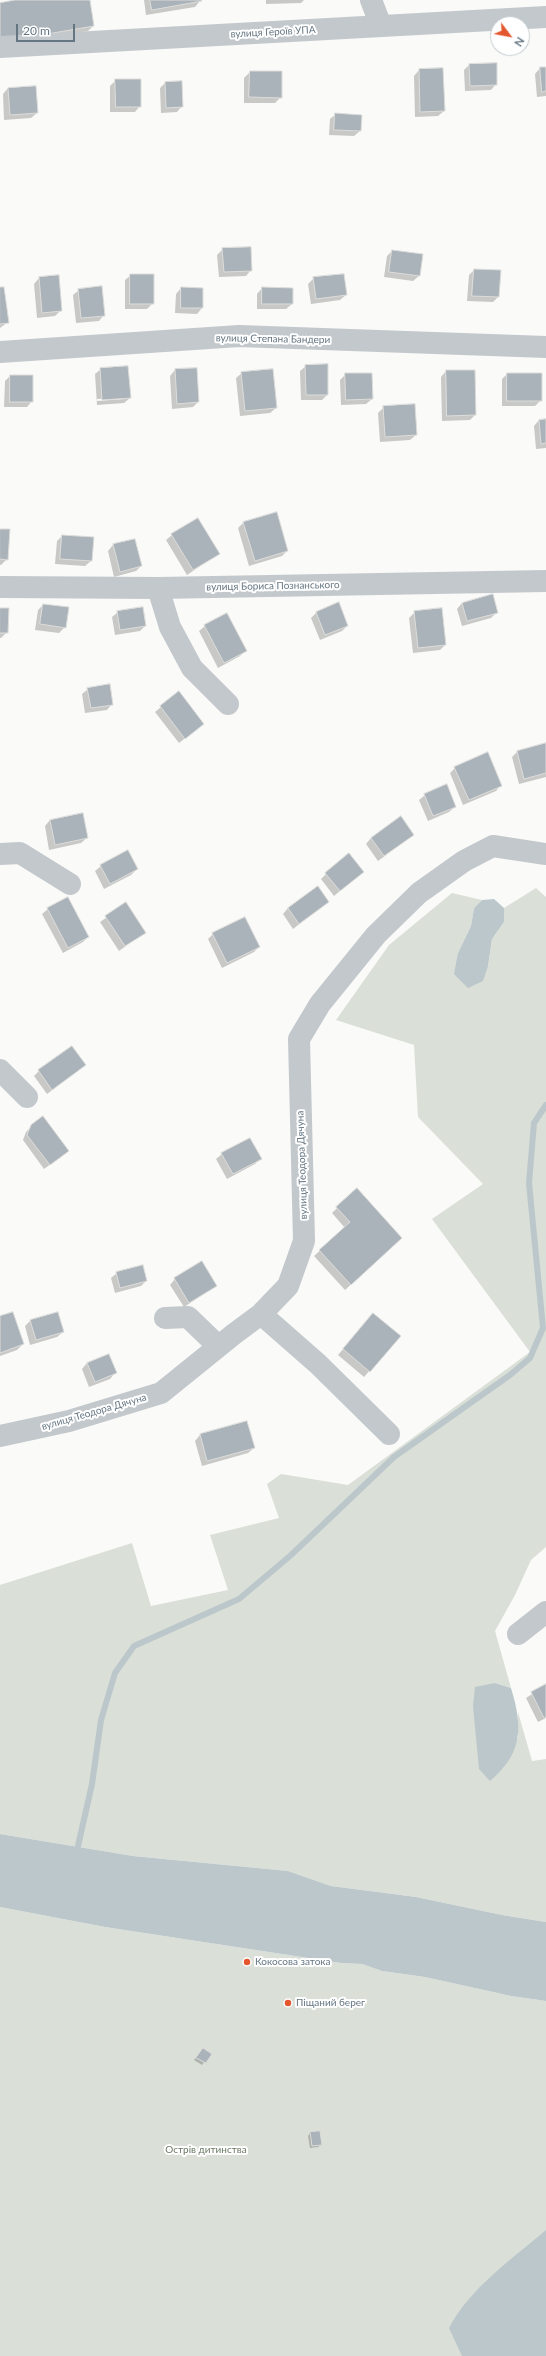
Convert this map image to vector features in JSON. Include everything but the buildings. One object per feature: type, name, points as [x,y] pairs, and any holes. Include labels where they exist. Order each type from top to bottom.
[{"type":"street","points":[[371,0],[381,26]]},
{"type":"street","name":"вулиця Героїв УПА","points":[[0,47],[546,17]]},
{"type":"street","name":"вулиця Степана Бандери","points":[[0,352],[239,336],[546,346]]},
{"type":"street","name":"вулиця Бориса Познанського","points":[[0,587],[158,588],[546,581]]},
{"type":"street","points":[[158,588],[170,628],[192,668],[228,704]]},
{"type":"street","name":"вулиця Теодора Дячуна","points":[[0,1436],[69,1421],[161,1393],[218,1346],[261,1314],[288,1286],[304,1241],[298,1039],[320,1004],[376,935],[418,893],[464,861],[493,846],[546,854]]},
{"type":"street","points":[[0,854],[20,853],[70,884]]},
{"type":"street","points":[[0,1070],[27,1097]]},
{"type":"street","points":[[261,1314],[318,1364],[389,1434]]},
{"type":"street","points":[[165,1318],[188,1317],[218,1346]]},
{"type":"street","points":[[518,1634],[546,1612]]},
{"type":"green space","points":[[536,888],[546,897],[546,1547],[531,1560],[515,1595],[495,1631],[511,1688],[495,1683],[518,1740],[518,1712],[532,1761],[546,1759],[546,1922],[502,1915],[416,1897],[331,1886],[288,1871],[133,1856],[0,1834],[0,1585],[132,1543],[151,1606],[228,1590],[210,1535],[279,1518],[267,1484],[281,1474],[348,1485],[530,1352],[432,1219],[483,1184],[418,1117],[414,1045],[336,1020],[389,945],[452,893],[482,900],[474,908],[471,926],[458,953],[488,966],[492,939],[504,922],[504,908]]},
{"type":"green space","name":"Острів дитинства","points":[[0,1907],[105,1927],[341,1963],[362,1964],[382,1971],[425,1977],[511,1996],[546,2001],[546,2356],[0,2356]]},
{"type":"shaded area","points":[[494,899],[504,908],[504,922],[492,939],[488,966],[483,981],[468,988],[454,974],[458,953],[471,926],[474,908],[482,900]]},
{"type":"shaded area","points":[[495,1683],[511,1688],[515,1702],[518,1727],[514,1750],[509,1760],[501,1771],[490,1781],[479,1769],[473,1706],[475,1687]]},
{"type":"shaded area","points":[[0,1834],[133,1856],[288,1871],[331,1886],[416,1897],[502,1915],[546,1922],[546,2001],[511,1996],[425,1977],[382,1971],[362,1964],[341,1963],[105,1927],[0,1907]]},
{"type":"shaded area","points":[[546,2230],[546,2356],[462,2356],[449,2328],[458,2313],[480,2287]]},
{"type":"waterway","points":[[78,1846],[92,1784],[101,1720],[115,1673],[134,1646],[239,1599],[290,1556],[394,1457],[510,1375],[530,1358],[543,1328],[529,1183],[534,1123],[546,1105]]},
{"type":"place","name":"Кокосова затока","points":[[247,1962]]},
{"type":"place","name":"Піщаний берег","points":[[288,2003]]}]
